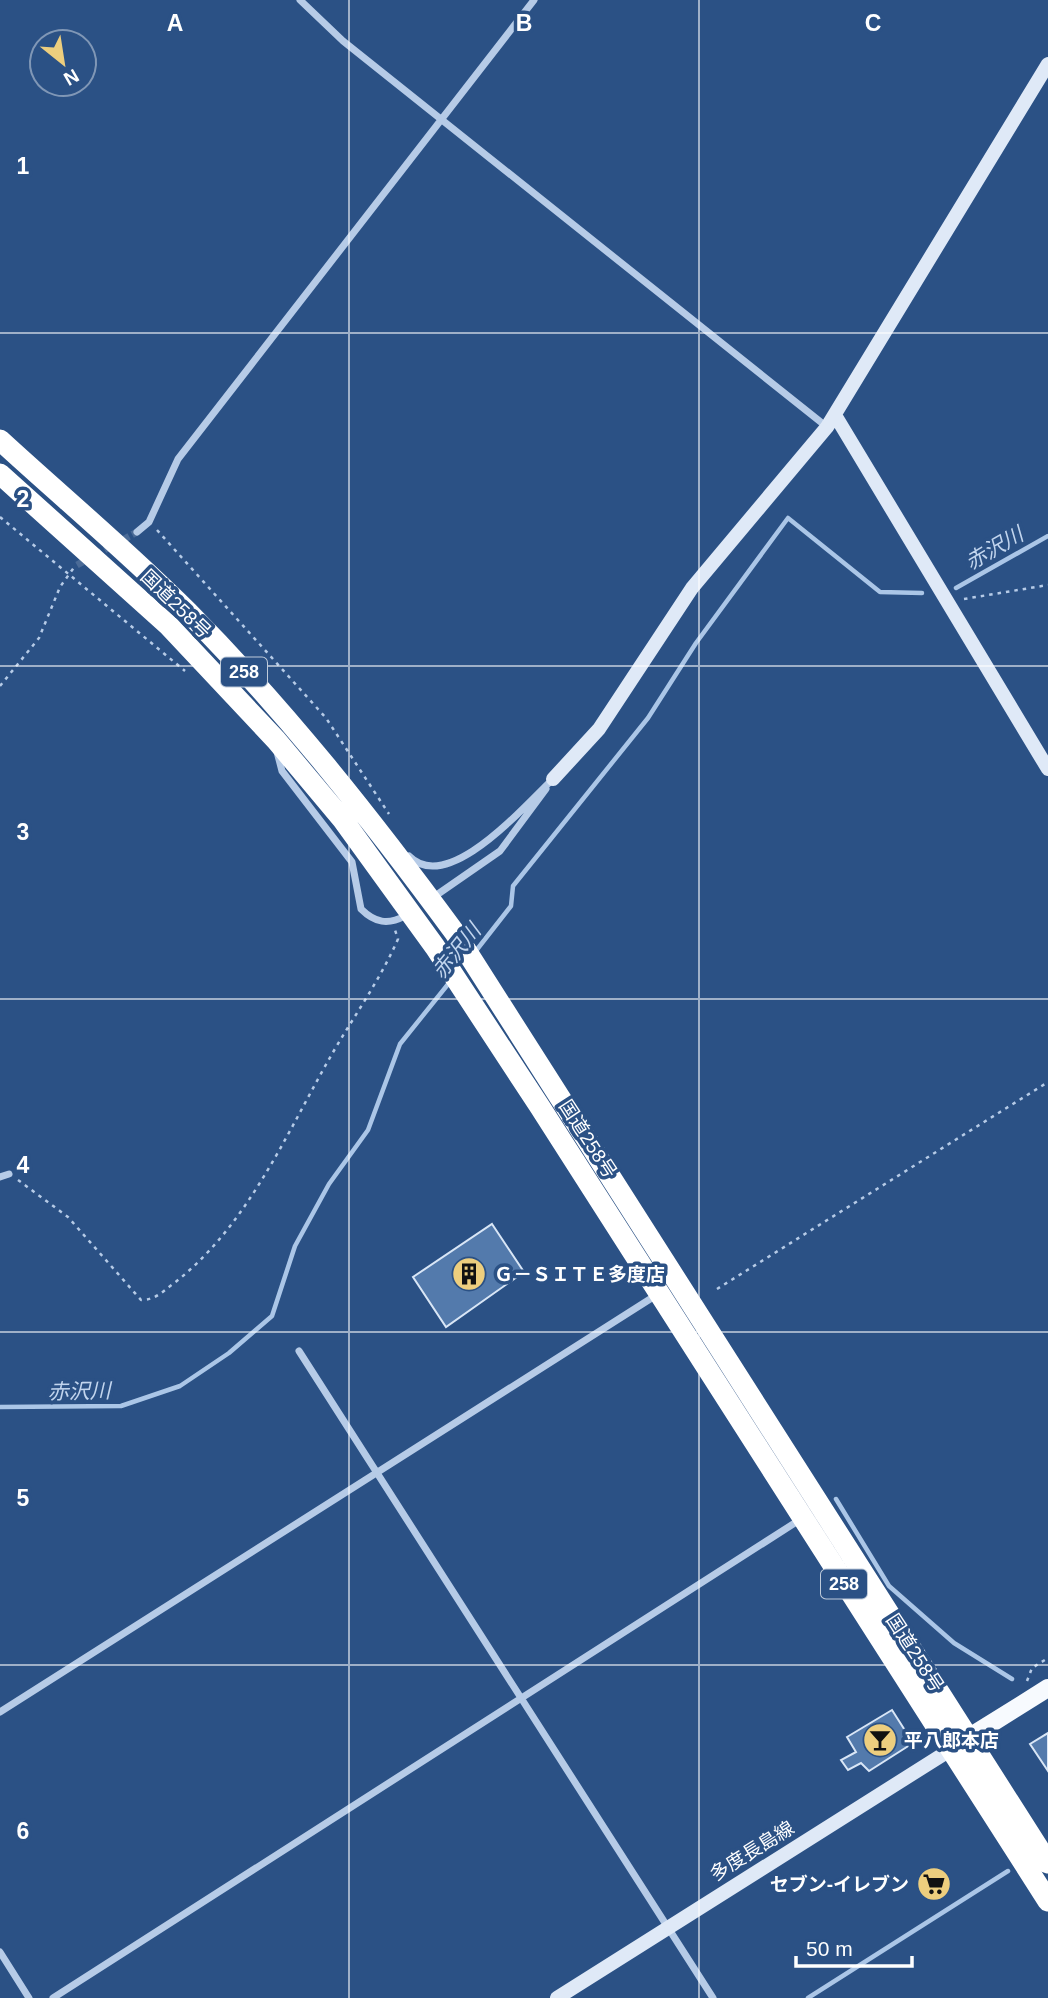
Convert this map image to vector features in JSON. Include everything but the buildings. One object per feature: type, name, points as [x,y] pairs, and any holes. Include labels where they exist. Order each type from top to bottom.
[{"type":"highway","name":"国道258号","points":[[0,440],[187,611],[288,719],[362,808],[455,933],[670,1288],[802,1519],[1048,1863]]},
{"type":"highway","name":"国道258号","points":[[0,474],[169,625],[276,740],[343,820],[435,947],[458,985],[670,1288],[960,1743],[1048,1901]]},
{"type":"main road","points":[[960,1743],[1043,1691]]},
{"type":"street","points":[[300,0],[343,41],[442,120],[831,421],[1048,769]]},
{"type":"street","points":[[137,532],[149,522],[178,459],[534,0]]},
{"type":"street","points":[[362,808],[416,863],[439,867],[451,864],[491,839],[553,779],[599,729],[692,588],[831,421],[1048,64]]},
{"type":"street","points":[[276,740],[277,761],[282,771],[352,862],[362,909],[379,922],[393,922],[405,916]]},
{"type":"street","points":[[438,894],[500,850],[553,779]]},
{"type":"street","points":[[0,1177],[9,1174]]},
{"type":"street","points":[[0,1712],[670,1288]]},
{"type":"street","points":[[299,1351],[713,1998]]},
{"type":"street","points":[[53,1998],[802,1519]]},
{"type":"street","name":"多度長島線","points":[[556,1998],[960,1743]]},
{"type":"street","points":[[0,1952],[29,1998]]},
{"type":"path","points":[[0,517],[69,572],[190,676]]},
{"type":"path","points":[[149,522],[326,718],[394,821]]},
{"type":"path","points":[[0,686],[39,638],[69,572],[77,565]]},
{"type":"path","points":[[947,604],[1048,585]]},
{"type":"path","points":[[9,1174],[68,1217],[141,1300],[152,1300],[193,1268],[234,1222],[275,1158],[332,1053],[389,960],[398,939],[393,922]]},
{"type":"path","points":[[717,1289],[1048,1082]]},
{"type":"path","points":[[1043,1691],[1026,1679],[1032,1668],[1048,1658]]},
{"type":"waterway","name":"赤沢川","points":[[475,952],[511,906],[513,886],[648,718],[696,643],[788,518],[880,592],[922,593]]},
{"type":"waterway","name":"赤沢川","points":[[956,588],[1048,536]]},
{"type":"waterway","name":"赤沢川","points":[[0,1407],[121,1406],[180,1386],[229,1353],[272,1316],[295,1246],[329,1184],[368,1130],[400,1044],[449,983]]},
{"type":"waterway","points":[[836,1499],[889,1586],[954,1643],[1012,1679]]},
{"type":"waterway","points":[[808,1998],[1008,1871]]},
{"type":"tunnel","points":[[77,565],[137,532]]},
{"type":"place","name":"Ｇ－ＳＩＴＥ多度店","points":[[469,1274]]},
{"type":"place","name":"平八郎本店","points":[[880,1740]]},
{"type":"place","name":"セブン-イレブン","points":[[934,1884]]}]
